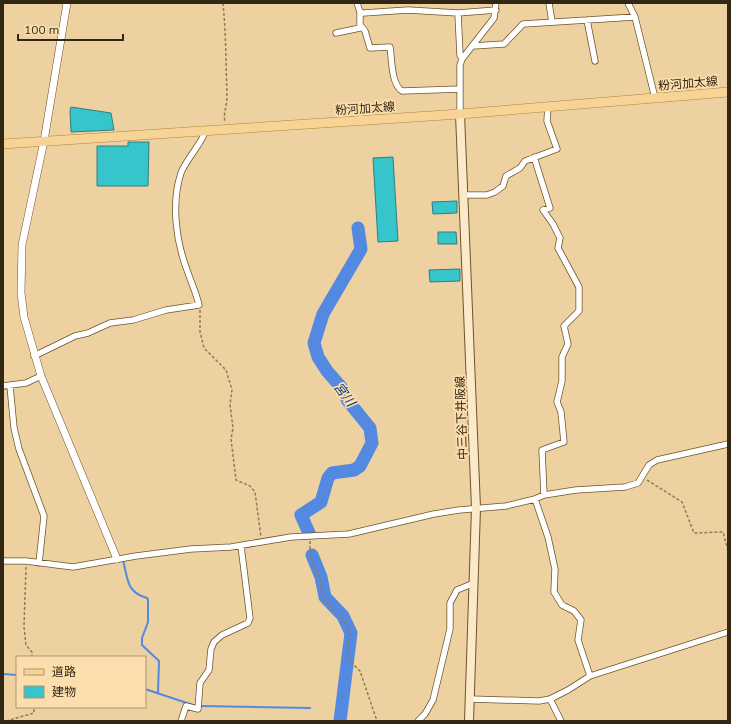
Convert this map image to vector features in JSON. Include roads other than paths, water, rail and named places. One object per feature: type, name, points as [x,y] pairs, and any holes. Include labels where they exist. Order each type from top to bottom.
[{"type":"main road","name":"粉河加太線","points":[[3,144],[460,114],[728,92]]},
{"type":"main road","name":"中三谷下井阪線","points":[[460,114],[476,508],[469,721]]},
{"type":"street","points":[[66,3],[44,142],[22,245],[20,265],[24,318],[40,376],[117,559]]},
{"type":"street","points":[[357,3],[362,27],[365,31],[370,48],[390,47],[394,78],[399,89],[402,91],[460,89]]},
{"type":"street","points":[[460,114],[460,65],[462,59],[490,25],[494,18],[496,3]]},
{"type":"street","points":[[549,3],[552,22]]},
{"type":"street","points":[[628,3],[635,17],[655,98]]},
{"type":"street","points":[[360,12],[377,13],[408,10],[458,13],[496,10]]},
{"type":"street","points":[[458,13],[460,55],[462,59]]},
{"type":"street","points":[[473,46],[504,44],[523,24],[635,17]]},
{"type":"street","points":[[587,20],[595,61]]},
{"type":"street","points":[[336,33],[358,30],[362,27]]},
{"type":"street","points":[[463,195],[487,195],[495,192],[503,186],[506,176],[520,168],[525,161],[557,149],[547,121],[548,107]]},
{"type":"street","points":[[34,356],[75,336],[88,333],[110,323],[133,320],[166,310],[199,305],[181,253],[176,226],[178,189],[181,173],[192,152],[205,136],[205,131]]},
{"type":"street","points":[[534,157],[550,208],[543,210],[554,224],[560,238],[558,248],[579,287],[579,311],[564,326],[568,344],[562,357],[562,381],[557,402],[561,412],[564,442],[542,450],[544,495]]},
{"type":"street","points":[[3,386],[26,383],[40,376]]},
{"type":"street","points":[[10,386],[14,428],[19,449],[44,516],[40,562]]},
{"type":"street","points":[[3,561],[40,562],[73,567],[117,559],[191,549],[241,546],[291,537],[349,534],[434,514],[476,508],[506,506],[535,499],[544,495],[576,490],[625,487],[638,483],[649,465],[657,460],[728,444]]},
{"type":"street","points":[[535,499],[548,537],[555,569],[554,592],[562,605],[574,611],[581,620],[578,640],[580,650],[590,676]]},
{"type":"street","points":[[181,721],[186,706],[198,708],[200,682],[209,670],[211,649],[214,642],[222,635],[248,623],[250,618],[241,546]]},
{"type":"street","points":[[418,721],[425,714],[433,700],[450,629],[450,603],[457,590],[474,583]]},
{"type":"street","points":[[470,699],[539,701],[550,699],[590,676],[728,632]]},
{"type":"street","points":[[550,699],[561,721]]},
{"type":"waterway","name":"宮川","points":[[309,533],[301,515],[321,502],[328,478],[332,473],[354,470],[360,466],[372,443],[370,428],[348,401],[341,387],[327,371],[318,357],[314,343],[323,314],[361,249],[358,228]]},
{"type":"waterway","name":"宮川","points":[[312,555],[321,577],[325,597],[343,616],[351,633],[340,721]]},
{"type":"waterway","points":[[123,560],[127,579],[131,588],[148,600],[148,622],[142,638],[142,645],[159,661],[158,693]]},
{"type":"waterway","points":[[3,674],[16,675]]},
{"type":"waterway","points":[[146,689],[193,705]]},
{"type":"waterway","points":[[200,706],[310,708]]}]
